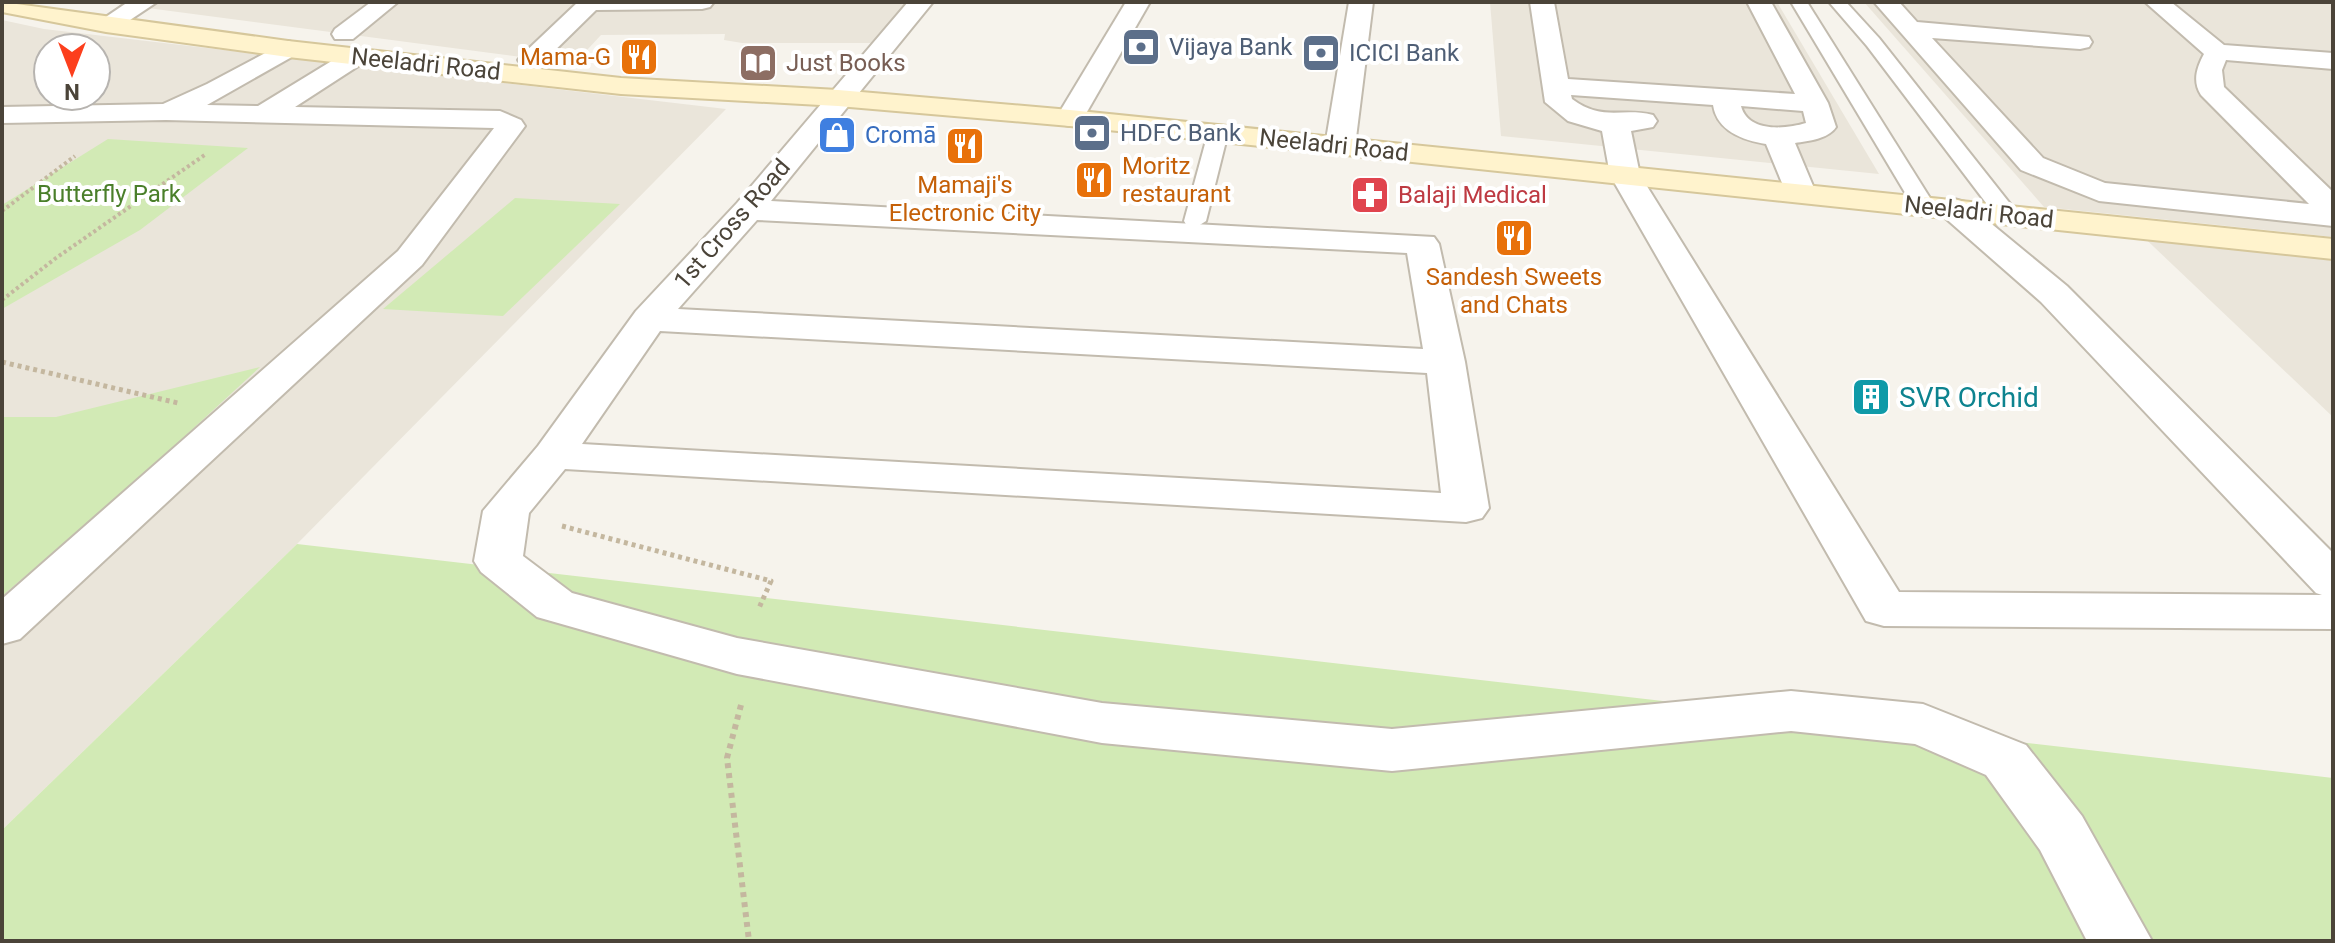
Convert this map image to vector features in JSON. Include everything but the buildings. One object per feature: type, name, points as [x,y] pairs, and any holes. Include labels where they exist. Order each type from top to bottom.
[{"type":"main road","name":"Neeladri Road","points":[[2,5],[106,25],[288,49],[350,45],[621,86],[838,98],[1070,118],[2333,249]]},
{"type":"street","points":[[106,25],[145,2]]},
{"type":"street","points":[[261,116],[350,45],[386,2]]},
{"type":"street","points":[[531,60],[590,3],[702,2]]},
{"type":"street","name":"1st Cross Road","points":[[921,2],[838,98],[748,210],[649,319],[553,455],[506,511],[498,561],[555,605],[737,656],[1102,723],[1392,750],[1791,711],[1923,724],[2006,760],[2061,833],[2120,941]]},
{"type":"street","points":[[1070,118],[1138,2]]},
{"type":"street","points":[[1340,146],[1361,2]]},
{"type":"street","points":[[1542,2],[1559,102],[1577,117],[1616,126],[1644,121],[1656,112],[1647,92]]},
{"type":"street","points":[[1726,97],[1730,117],[1742,128],[1778,138],[1809,133],[1822,127],[1814,103],[1759,2]]},
{"type":"street","points":[[1886,2],[2032,164],[2099,192],[2333,213]]},
{"type":"street","points":[[2157,2],[2217,52],[2333,61]]},
{"type":"street","points":[[1911,29],[2080,42]]},
{"type":"street","points":[[166,112],[217,90],[288,49]]},
{"type":"street","points":[[2217,52],[2209,70],[2211,89],[2333,213]]},
{"type":"street","points":[[1557,86],[1814,103]]},
{"type":"street","points":[[2,115],[166,112],[500,120],[511,126],[410,258],[2,627]]},
{"type":"street","points":[[1616,126],[1625,175],[1884,609],[2333,612]]},
{"type":"street","points":[[1778,138],[1800,193]]},
{"type":"street","points":[[1939,208],[2054,294],[2333,582]]},
{"type":"street","points":[[553,455],[1466,508],[1445,362],[1422,244],[748,210]]},
{"type":"street","points":[[649,319],[1445,362]]},
{"type":"lane","points":[[1799,2],[1939,208]]},
{"type":"lane","points":[[1837,2],[1873,42],[2007,215]]},
{"type":"lane","points":[[1195,221],[1218,133]]},
{"type":"path","points":[[2,300],[56,258],[261,116]]},
{"type":"path","points":[[2,362],[238,416]]},
{"type":"shaded area","points":[[102,2],[909,2],[872,43],[742,43],[724,40],[725,34],[601,35],[574,64]]},
{"type":"shaded area","points":[[1490,2],[1777,2],[1879,174],[1501,136]]},
{"type":"shaded area","points":[[1864,2],[2333,2],[2333,237],[2044,207]]},
{"type":"shaded area","points":[[2,20],[70,32],[32,32],[32,112],[112,112],[112,37],[726,109],[297,544],[2,830]]},
{"type":"shaded area","points":[[2134,228],[2333,249],[2333,417]]},
{"type":"green space","name":"Butterfly Park","points":[[108,139],[248,148],[140,230],[2,309],[2,205]]},
{"type":"green space","points":[[515,198],[620,204],[503,316],[383,309]]},
{"type":"green space","points":[[260,367],[136,481],[2,596],[2,417],[56,417]]},
{"type":"green space","points":[[297,544],[2333,778],[2333,941],[2,941],[2,830]]},
{"type":"place","name":"Vijaya Bank","points":[[1141,47]]},
{"type":"place","name":"ICICI Bank","points":[[1321,53]]},
{"type":"place","name":"Mama-G","points":[[639,57]]},
{"type":"place","name":"Just Books","points":[[758,63]]},
{"type":"place","name":"HDFC Bank","points":[[1092,133]]},
{"type":"place","name":"Cromā","points":[[837,135]]},
{"type":"place","name":"Mamaji's Electronic City","points":[[965,146]]},
{"type":"place","name":"Moritz restaurant","points":[[1094,180]]},
{"type":"place","name":"Balaji Medical","points":[[1370,195]]},
{"type":"place","name":"Sandesh Sweets and Chats","points":[[1514,238]]},
{"type":"place","name":"SVR Orchid","points":[[1871,397]]}]
